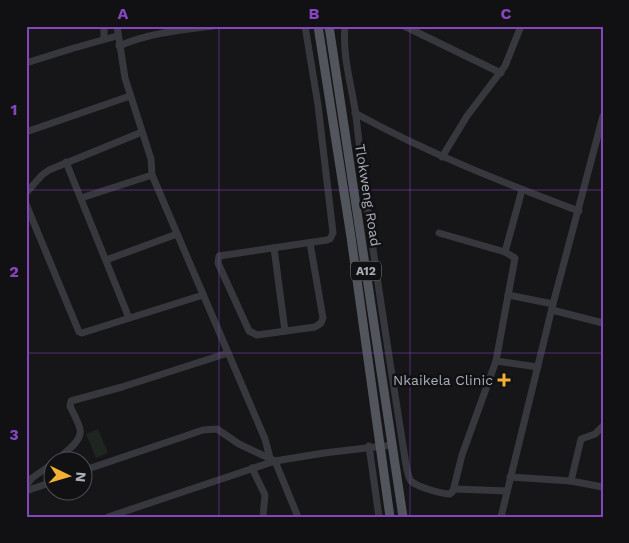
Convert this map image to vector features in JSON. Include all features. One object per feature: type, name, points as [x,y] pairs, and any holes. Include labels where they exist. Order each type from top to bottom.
[{"type":"main road","name":"Tlokweng Road","points":[[318,26],[348,218],[390,517]]},
{"type":"main road","name":"Tlokweng Road","points":[[330,26],[403,517]]},
{"type":"main road","points":[[334,52],[335,26]]},
{"type":"street","points":[[104,26],[104,39]]},
{"type":"street","points":[[117,26],[117,36],[130,96],[151,159],[152,175],[298,517]]},
{"type":"street","points":[[119,46],[136,38],[213,26]]},
{"type":"street","points":[[305,26],[318,105],[333,233],[330,239],[310,243],[221,255],[218,260],[251,333],[257,335],[314,327],[322,321],[310,243]]},
{"type":"street","points":[[345,26],[345,55],[409,477],[411,481],[419,486],[450,494],[454,489],[462,455],[496,360],[516,261],[511,254],[439,232]]},
{"type":"street","points":[[404,26],[501,73]]},
{"type":"street","points":[[442,157],[467,116],[501,73],[521,26]]},
{"type":"street","points":[[26,63],[117,36]]},
{"type":"street","points":[[26,132],[130,96]]},
{"type":"street","points":[[355,113],[402,139],[442,157],[579,212]]},
{"type":"street","points":[[501,517],[552,307],[600,140],[603,116]]},
{"type":"street","points":[[27,189],[42,175],[66,162],[142,132]]},
{"type":"street","points":[[66,162],[129,318]]},
{"type":"street","points":[[81,198],[152,175]]},
{"type":"street","points":[[504,252],[522,190]]},
{"type":"street","points":[[26,204],[78,332],[82,333],[203,295]]},
{"type":"street","points":[[106,260],[178,234]]},
{"type":"street","points":[[274,248],[285,331]]},
{"type":"street","points":[[508,295],[603,323]]},
{"type":"street","points":[[68,450],[78,440],[80,434],[80,429],[70,406],[71,401],[122,387],[228,353]]},
{"type":"street","points":[[496,360],[538,367]]},
{"type":"street","points":[[571,481],[581,439],[595,434],[603,426]]},
{"type":"street","points":[[92,468],[213,428],[222,431],[240,444],[273,460]]},
{"type":"street","points":[[108,517],[273,460],[369,446],[392,445]]},
{"type":"street","points":[[369,446],[380,517]]},
{"type":"street","points":[[252,468],[265,495],[266,501],[263,517]]},
{"type":"street","points":[[26,486],[32,478],[42,471]]},
{"type":"street","points":[[510,477],[571,481],[603,488]]},
{"type":"street","points":[[26,491],[42,485]]},
{"type":"street","points":[[454,489],[507,491]]},
{"type":"shaded area","points":[[98,429],[108,453],[96,458],[86,434]]},
{"type":"place","name":"Nkaikela Clinic","points":[[504,380]]}]
